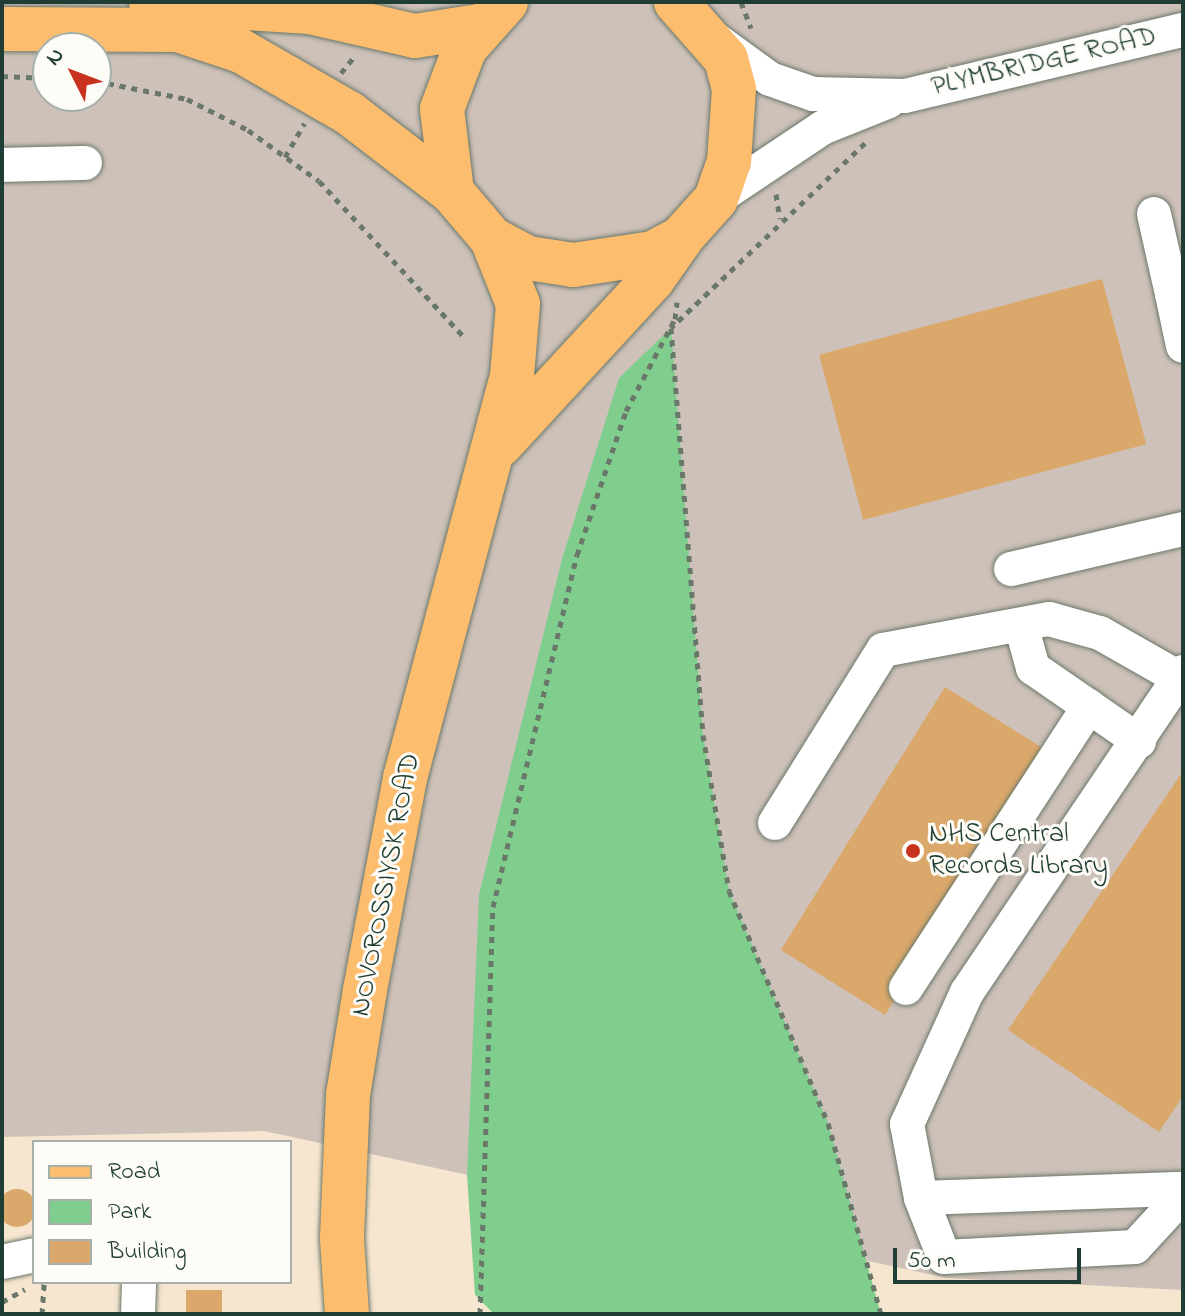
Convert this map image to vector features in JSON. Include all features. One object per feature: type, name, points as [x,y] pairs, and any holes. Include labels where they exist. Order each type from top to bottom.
[{"type":"main road","points":[[10,16],[137,2]]},
{"type":"main road","points":[[151,2],[310,12],[415,36],[492,14]]},
{"type":"main road","points":[[452,192],[442,109],[492,14]]},
{"type":"main road","points":[[691,14],[734,89],[729,162],[716,199]]},
{"type":"main road","points":[[10,16],[178,30],[241,51],[349,113],[452,192],[492,239],[528,258],[573,265],[653,253],[681,238]]},
{"type":"main road","name":"NOVOROSSIYSK ROAD","points":[[487,463],[522,413],[653,279],[681,238],[716,199]]},
{"type":"main road","name":"NOVOROSSIYSK ROAD","points":[[347,1314],[342,1238],[348,1095],[405,778],[512,376],[518,304],[492,239]]},
{"type":"street","name":"PLYMBRIDGE ROAD","points":[[691,14],[770,79],[813,94],[905,96]]},
{"type":"street","name":"PLYMBRIDGE ROAD","points":[[716,199],[822,128],[905,96],[1183,30]]},
{"type":"street","points":[[2,165],[85,163]]},
{"type":"street","points":[[1154,214],[1178,292],[1183,346]]},
{"type":"street","points":[[1011,569],[1183,529]]},
{"type":"street","points":[[775,823],[883,650],[1049,619],[1100,633],[1181,675],[967,992],[907,1124],[921,1198],[944,1257],[1135,1247],[1183,1192]]},
{"type":"street","points":[[1021,625],[1033,668],[1139,741]]},
{"type":"street","points":[[906,988],[1089,706]]},
{"type":"street","points":[[921,1198],[1183,1192]]},
{"type":"street","points":[[2,1262],[32,1255]]},
{"type":"street","points":[[138,1314],[139,1284]]},
{"type":"path","points":[[2,76],[32,77]]},
{"type":"path","points":[[112,84],[187,99],[248,130],[319,181],[463,336]]},
{"type":"path","points":[[671,328],[880,137]]},
{"type":"path","points":[[480,1314],[493,907],[577,555],[626,411],[671,328],[677,292]]},
{"type":"path","points":[[2,1302],[38,1284]]},
{"type":"path","points":[[42,1284],[42,1314]]},
{"type":"shaded area","points":[[2,2],[1183,2],[1183,1290],[947,1278],[264,1131],[2,1137]]},
{"type":"green space","points":[[671,328],[703,734],[729,891],[828,1123],[881,1314],[494,1314],[475,1295],[467,1175],[479,895],[562,559],[619,378]]},
{"type":"building","points":[[1102,279],[1146,444],[863,520],[819,355]]},
{"type":"building","name":"NHS Central Records Library","points":[[945,687],[1049,752],[885,1015],[781,950]]},
{"type":"building","points":[[1183,771],[1183,1096],[1159,1132],[1008,1030]]},
{"type":"building","points":[[17,1189],[30,1195],[30,1221],[17,1227],[4,1221],[-1,1204],[4,1195]]},
{"type":"building","points":[[186,1290],[222,1290],[222,1314],[186,1314]]},
{"type":"place","name":"NHS Central Records Library","points":[[913,851]]}]
